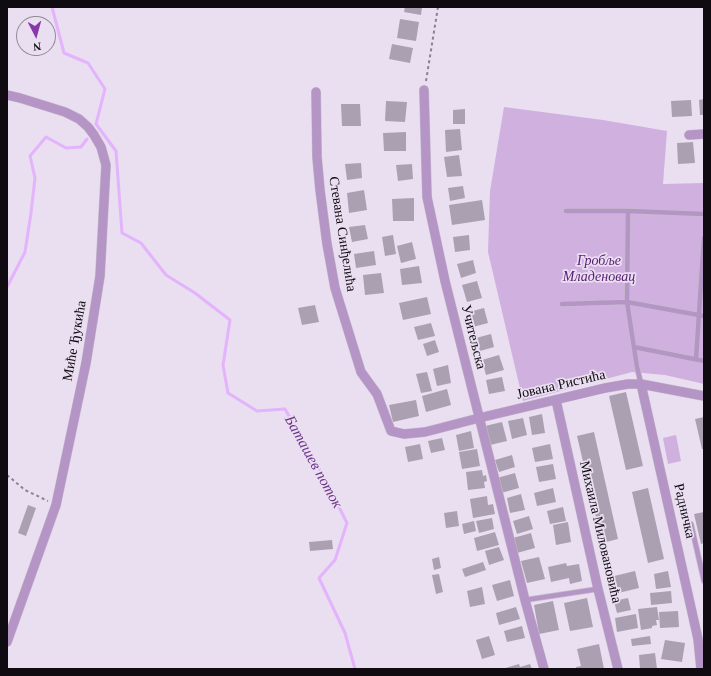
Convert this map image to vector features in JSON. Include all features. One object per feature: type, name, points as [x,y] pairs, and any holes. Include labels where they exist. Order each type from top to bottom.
[{"type":"street","name":"Учитељска","points":[[424,90],[427,197],[445,281],[524,600],[544,669]]},
{"type":"street","name":"Стевана Синђелића","points":[[316,92],[317,157],[327,244],[335,288],[361,372],[377,394],[390,431],[404,434],[425,432]]},
{"type":"street","name":"Миће Ђукића","points":[[7,95],[65,112],[78,119],[88,127],[94,135],[101,147],[106,166],[100,276],[86,363],[56,505],[7,642]]},
{"type":"street","points":[[689,135],[704,134]]},
{"type":"street","name":"Јована Ристића","points":[[425,432],[605,388],[628,384],[641,384],[704,396]]},
{"type":"street","name":"Радничка","points":[[641,384],[701,637],[701,669]]},
{"type":"street","name":"Михаила Миловановића","points":[[556,400],[598,589],[618,669]]},
{"type":"lane","points":[[566,211],[628,211],[704,214]]},
{"type":"lane","points":[[628,211],[627,302],[641,384]]},
{"type":"lane","points":[[696,359],[702,315],[704,238]]},
{"type":"lane","points":[[562,304],[627,302],[702,315]]},
{"type":"lane","points":[[634,347],[704,360]]},
{"type":"lane","points":[[691,524],[704,581]]},
{"type":"lane","points":[[524,600],[598,589]]},
{"type":"path","points":[[424,90],[438,7]]},
{"type":"path","points":[[7,475],[26,490],[56,505]]},
{"type":"green space","name":"Гробље Младеновац","points":[[504,107],[603,120],[667,131],[663,184],[704,183],[704,384],[665,375],[632,372],[523,401],[488,252],[490,191]]},
{"type":"green space","points":[[676,435],[681,461],[668,464],[663,438]]},
{"type":"building","points":[[405,7],[422,7],[421,15],[404,12]]},
{"type":"building","points":[[400,19],[419,22],[416,41],[397,38]]},
{"type":"building","points":[[392,44],[413,48],[410,63],[389,59]]},
{"type":"building","points":[[704,99],[704,115],[700,115],[699,100]]},
{"type":"building","points":[[691,100],[692,116],[672,117],[671,101]]},
{"type":"building","points":[[386,101],[407,102],[405,122],[385,121]]},
{"type":"building","points":[[341,104],[360,104],[361,126],[342,126]]},
{"type":"building","points":[[465,109],[465,124],[453,124],[453,110]]},
{"type":"building","points":[[460,129],[462,150],[446,152],[445,130]]},
{"type":"building","points":[[406,132],[406,151],[384,151],[383,133]]},
{"type":"building","points":[[693,142],[695,163],[678,164],[677,143]]},
{"type":"building","points":[[459,155],[462,176],[447,177],[444,157]]},
{"type":"building","points":[[361,163],[362,178],[347,180],[345,164]]},
{"type":"building","points":[[412,164],[413,179],[398,181],[396,165]]},
{"type":"building","points":[[463,186],[465,198],[450,201],[448,188]]},
{"type":"building","points":[[364,190],[367,210],[349,213],[347,193]]},
{"type":"building","points":[[414,198],[414,221],[393,221],[392,199]]},
{"type":"building","points":[[482,200],[485,220],[452,225],[449,205]]},
{"type":"building","points":[[365,225],[368,239],[352,242],[349,227]]},
{"type":"building","points":[[393,235],[396,254],[385,256],[382,237]]},
{"type":"building","points":[[469,235],[470,250],[455,252],[453,237]]},
{"type":"building","points":[[412,242],[416,259],[401,263],[397,246]]},
{"type":"building","points":[[374,251],[376,265],[356,268],[354,254]]},
{"type":"building","points":[[473,260],[476,273],[461,278],[457,264]]},
{"type":"building","points":[[419,266],[422,283],[402,285],[400,269]]},
{"type":"building","points":[[381,273],[384,293],[365,295],[363,275]]},
{"type":"building","points":[[477,281],[482,298],[467,302],[462,285]]},
{"type":"building","points":[[427,297],[431,314],[403,320],[399,303]]},
{"type":"building","points":[[315,305],[319,322],[302,325],[298,308]]},
{"type":"building","points":[[484,308],[488,323],[473,327],[469,312]]},
{"type":"building","points":[[431,323],[435,336],[418,340],[414,327]]},
{"type":"building","points":[[491,334],[494,347],[480,351],[476,338]]},
{"type":"building","points":[[435,340],[439,352],[427,356],[423,344]]},
{"type":"building","points":[[499,355],[504,370],[486,375],[482,360]]},
{"type":"building","points":[[448,365],[451,383],[437,386],[433,369]]},
{"type":"building","points":[[427,372],[432,391],[421,393],[416,374]]},
{"type":"building","points":[[502,377],[505,391],[489,394],[486,380]]},
{"type":"building","points":[[447,389],[451,405],[426,412],[422,396]]},
{"type":"building","points":[[626,392],[643,466],[626,470],[609,396]]},
{"type":"building","points":[[416,400],[419,416],[393,422],[389,405]]},
{"type":"building","points":[[542,414],[545,433],[532,435],[529,417]]},
{"type":"building","points":[[704,417],[704,449],[702,449],[695,419]]},
{"type":"building","points":[[523,418],[527,435],[512,439],[508,421]]},
{"type":"building","points":[[502,422],[507,441],[490,445],[485,426]]},
{"type":"building","points":[[471,431],[474,448],[459,451],[456,435]]},
{"type":"building","points":[[594,432],[618,539],[602,543],[577,436]]},
{"type":"building","points":[[442,438],[445,450],[431,453],[428,441]]},
{"type":"building","points":[[420,444],[423,459],[408,462],[405,447]]},
{"type":"building","points":[[550,444],[553,459],[535,462],[532,448]]},
{"type":"building","points":[[477,449],[480,466],[462,469],[459,452]]},
{"type":"building","points":[[512,455],[515,467],[499,472],[495,460]]},
{"type":"building","points":[[553,464],[556,479],[539,482],[536,467]]},
{"type":"building","points":[[482,470],[483,476],[486,475],[487,481],[484,482],[485,488],[468,490],[466,472]]},
{"type":"building","points":[[515,473],[519,488],[501,493],[497,478]]},
{"type":"building","points":[[553,488],[556,502],[537,506],[534,493]]},
{"type":"building","points":[[648,488],[664,559],[648,563],[632,492]]},
{"type":"building","points":[[521,494],[525,510],[510,513],[507,498]]},
{"type":"building","points":[[487,496],[488,505],[493,504],[495,514],[473,518],[470,499]]},
{"type":"building","points":[[28,505],[36,508],[26,536],[18,533]]},
{"type":"building","points":[[563,507],[566,521],[550,524],[547,511]]},
{"type":"building","points":[[457,511],[459,526],[446,528],[444,513]]},
{"type":"building","points":[[704,512],[704,543],[701,544],[694,514]]},
{"type":"building","points":[[529,516],[533,529],[517,534],[513,521]]},
{"type":"building","points":[[492,518],[494,529],[479,533],[476,521]]},
{"type":"building","points":[[474,521],[476,531],[464,534],[462,524]]},
{"type":"building","points":[[568,522],[571,542],[556,545],[553,525]]},
{"type":"building","points":[[495,532],[499,545],[477,551],[474,538]]},
{"type":"building","points":[[531,533],[535,548],[517,553],[513,538]]},
{"type":"building","points":[[332,540],[333,549],[310,551],[309,542]]},
{"type":"building","points":[[499,547],[504,560],[489,565],[485,551]]},
{"type":"building","points":[[439,557],[441,568],[434,570],[432,559]]},
{"type":"building","points":[[539,557],[545,579],[527,583],[521,561]]},
{"type":"building","points":[[483,562],[486,570],[465,577],[462,569]]},
{"type":"building","points":[[566,563],[567,566],[579,564],[582,581],[570,584],[569,578],[551,582],[548,567]]},
{"type":"building","points":[[635,571],[639,588],[610,595],[606,578]]},
{"type":"building","points":[[668,571],[671,587],[656,589],[654,574]]},
{"type":"building","points":[[439,574],[443,592],[436,594],[432,575]]},
{"type":"building","points":[[510,580],[514,596],[497,601],[492,585]]},
{"type":"building","points":[[482,587],[485,604],[470,607],[467,591]]},
{"type":"building","points":[[671,591],[672,603],[651,605],[650,593]]},
{"type":"building","points":[[587,598],[593,627],[570,631],[564,603]]},
{"type":"building","points":[[628,598],[631,610],[617,613],[614,601]]},
{"type":"building","points":[[553,601],[559,630],[539,634],[534,605]]},
{"type":"building","points":[[516,607],[520,619],[499,625],[496,613]]},
{"type":"building","points":[[657,607],[659,620],[656,620],[657,625],[652,626],[652,628],[641,630],[638,609]]},
{"type":"building","points":[[678,611],[679,627],[660,628],[659,612]]},
{"type":"building","points":[[636,614],[638,628],[617,632],[615,618]]},
{"type":"building","points":[[522,626],[525,638],[507,642],[504,631]]},
{"type":"building","points":[[489,636],[495,655],[482,659],[476,640]]},
{"type":"building","points":[[650,636],[651,644],[632,646],[631,639]]},
{"type":"building","points":[[665,640],[685,643],[682,662],[661,659]]},
{"type":"building","points":[[599,644],[604,669],[576,669],[576,667],[581,666],[577,649]]},
{"type":"building","points":[[655,653],[657,669],[640,669],[639,655]]},
{"type":"building","points":[[519,664],[520,667],[530,664],[532,669],[502,669]]},
{"type":"waterway","name":"Баташев поток","points":[[52,7],[64,53],[88,63],[105,89],[96,124],[116,151],[122,233],[141,243],[166,275],[195,293],[230,320],[223,365],[228,393],[257,411],[285,409],[326,481],[347,523],[335,560],[319,578],[345,633],[355,669]]},
{"type":"waterway","points":[[7,287],[25,252],[35,178],[30,156],[46,137],[66,148],[81,147],[87,139]]}]
